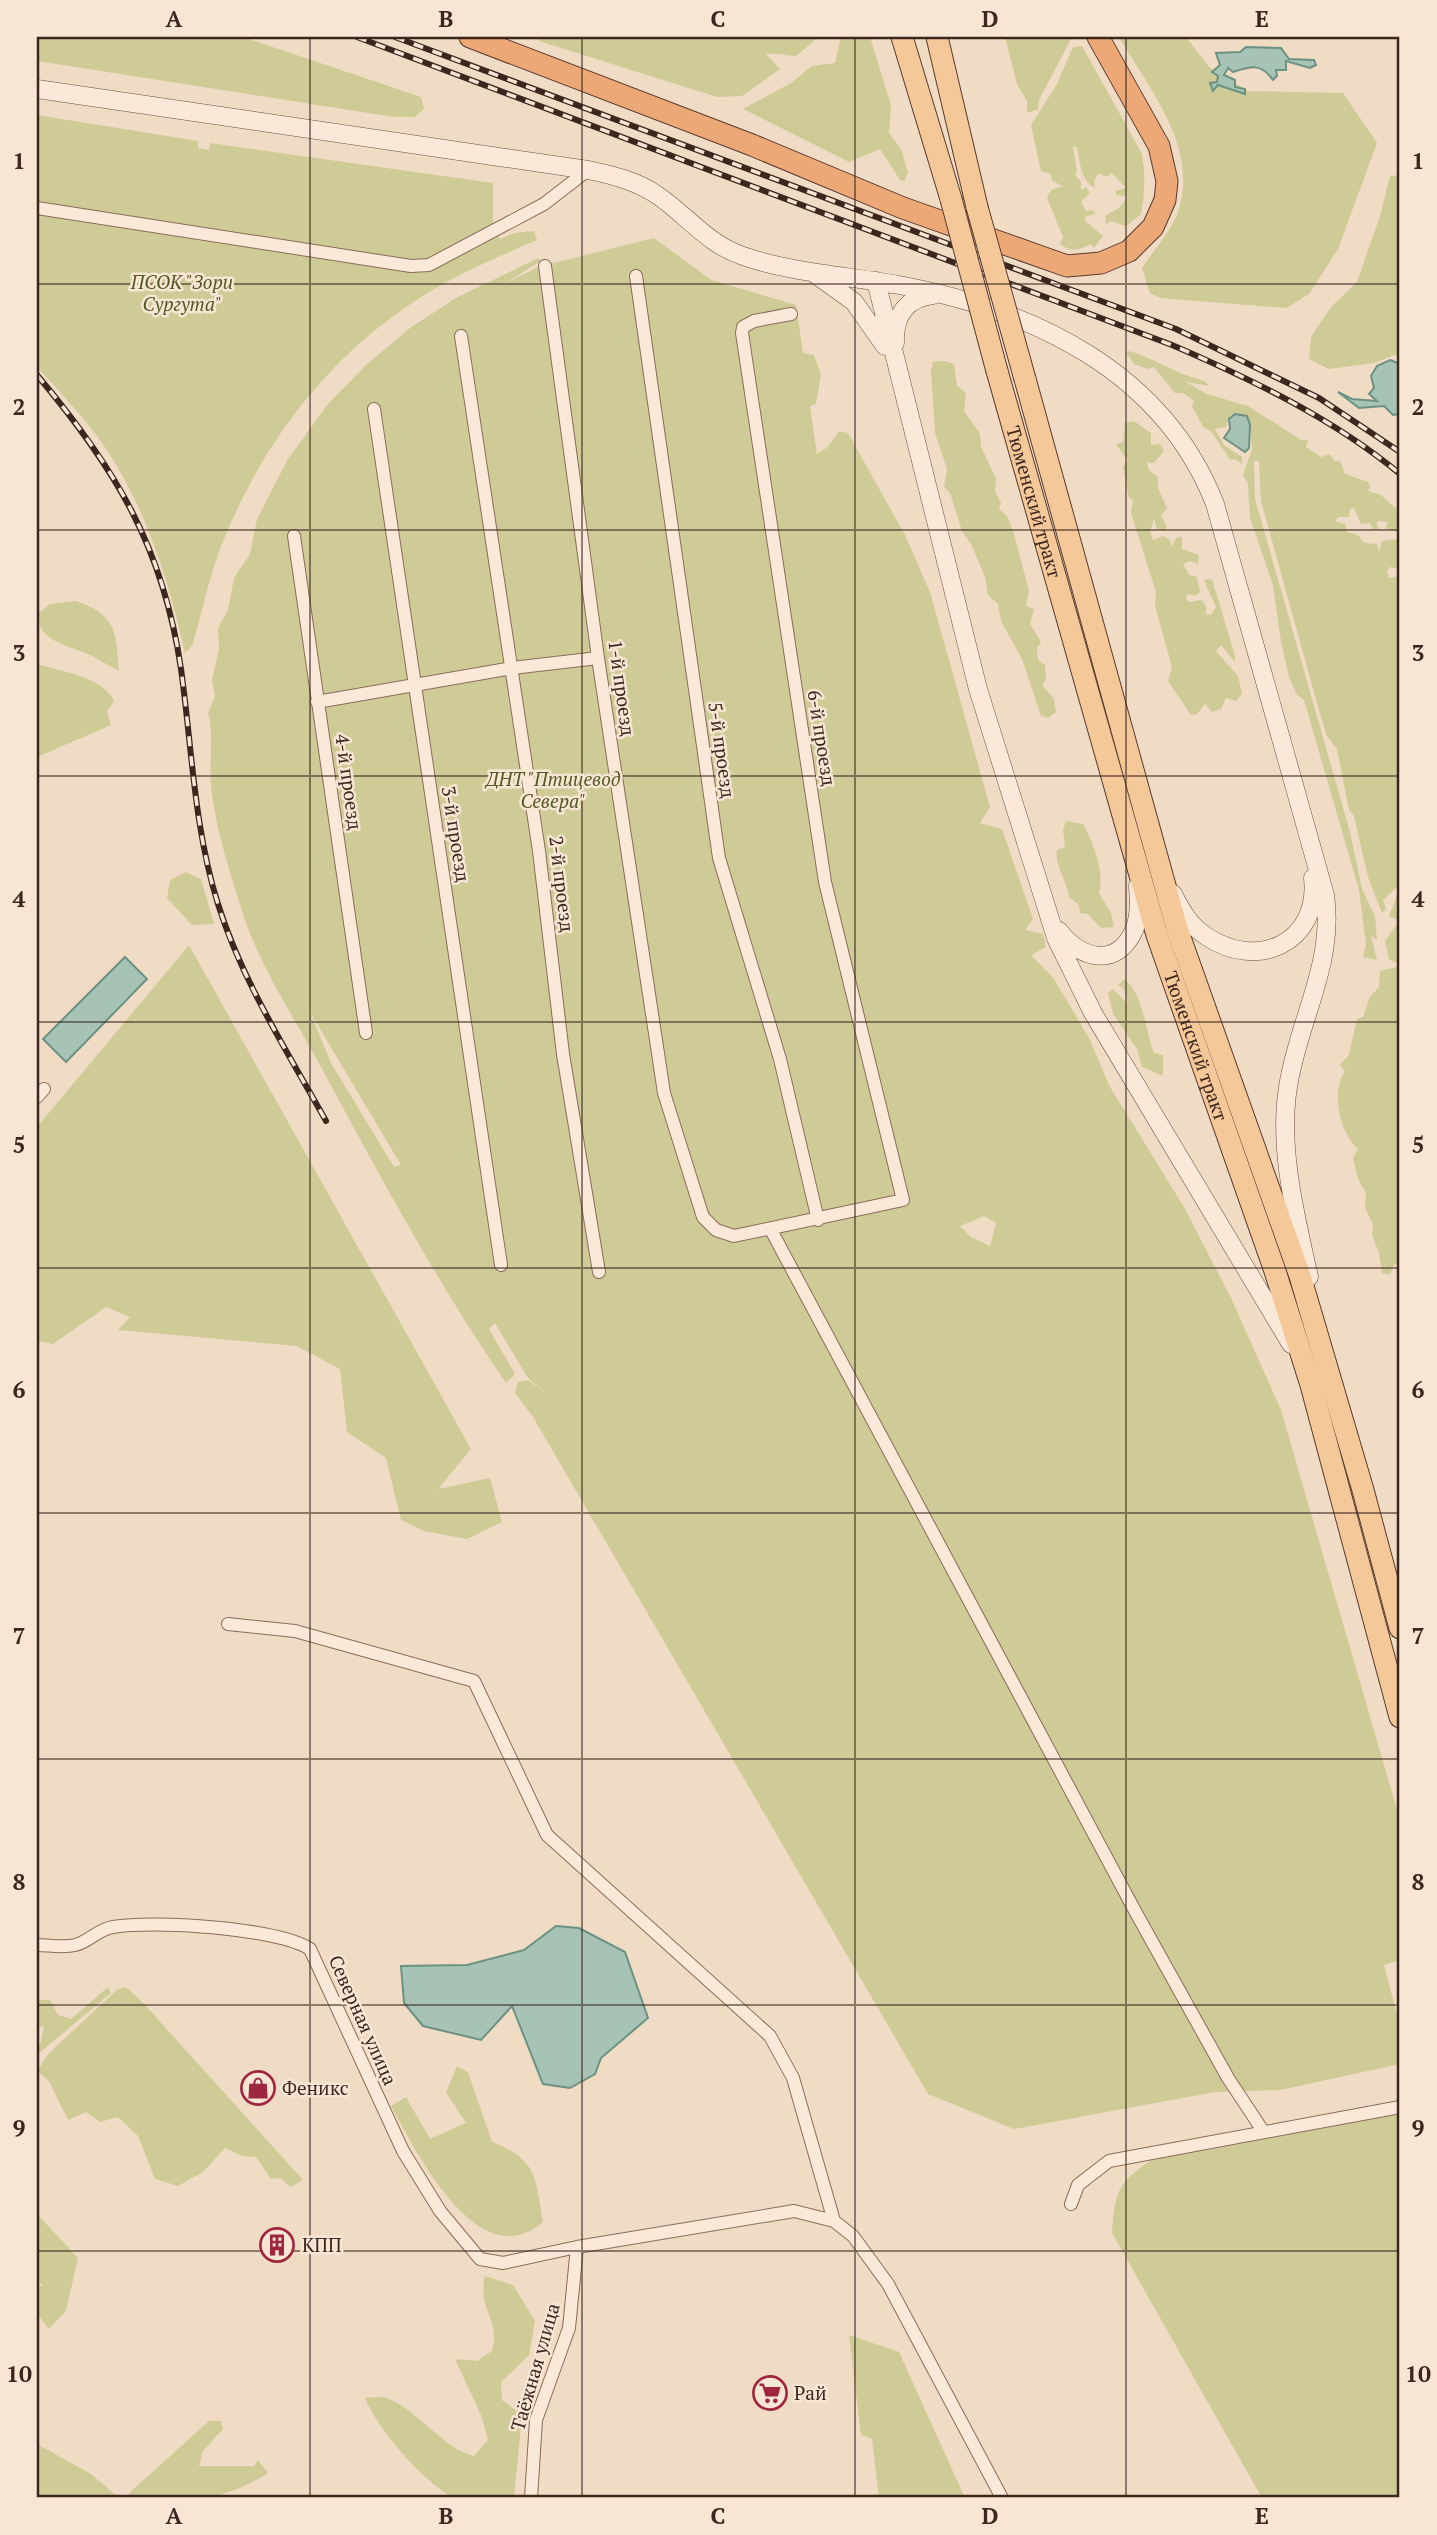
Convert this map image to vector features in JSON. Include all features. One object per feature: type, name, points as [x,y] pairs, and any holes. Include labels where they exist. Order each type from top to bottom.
[{"type":"highway","points":[[470,37],[752,145],[903,208],[1067,266],[1101,263],[1129,251],[1153,227],[1165,200],[1167,181],[1159,146],[1098,37]]},
{"type":"main road","name":"Тюменский тракт","points":[[902,37],[951,199],[1137,868],[1176,993],[1275,1271],[1311,1385],[1400,1717]]},
{"type":"main road","name":"Тюменский тракт","points":[[937,37],[977,206],[1158,862],[1206,1017],[1284,1230],[1327,1363],[1400,1628]]},
{"type":"main road","points":[[37,89],[588,170],[623,179],[658,195],[698,231],[732,252],[760,261],[876,281],[982,306],[1054,336],[1105,364],[1147,397],[1181,438],[1207,483],[1228,542],[1325,895],[1327,944],[1293,1060],[1285,1106],[1285,1130],[1297,1220],[1327,1363]]},
{"type":"main road","points":[[807,269],[841,290],[867,316],[898,374]]},
{"type":"main road","points":[[876,281],[978,689],[1056,938],[1093,1013],[1274,1311],[1311,1385]]},
{"type":"main road","points":[[898,374],[894,340],[902,309],[923,296],[943,295]]},
{"type":"main road","points":[[1158,862],[1184,915],[1196,929],[1208,938],[1236,949],[1269,950],[1290,941],[1307,921],[1314,888],[1309,837]]},
{"type":"main road","points":[[1044,904],[1058,930],[1076,950],[1099,956],[1112,953],[1128,941],[1138,919],[1137,868]]},
{"type":"street","points":[[37,208],[411,265],[429,265],[537,208],[588,170]]},
{"type":"street","name":"1-й проезд","points":[[545,266],[598,658],[664,1093],[703,1217],[716,1230],[734,1236],[771,1230]]},
{"type":"street","name":"5-й проезд","points":[[636,276],[719,858],[780,1059],[818,1220]]},
{"type":"street","name":"6-й проезд","points":[[791,314],[754,321],[743,327],[742,333],[825,882],[903,1200],[818,1220]]},
{"type":"street","name":"2-й проезд","points":[[461,336],[512,668],[563,1054],[599,1272]]},
{"type":"street","name":"3-й проезд","points":[[373,409],[501,1265]]},
{"type":"street","name":"4-й проезд","points":[[295,536],[366,1033]]},
{"type":"street","points":[[317,702],[512,668],[598,658]]},
{"type":"street","points":[[818,1220],[771,1230],[1135,1911],[1227,2078],[1263,2131]]},
{"type":"street","points":[[228,1624],[295,1631],[474,1681],[547,1835],[749,2015],[782,2055],[796,2090],[834,2221],[853,2236],[888,2284],[1002,2498]]},
{"type":"street","name":"Северная улица","points":[[37,1945],[74,1946],[110,1927],[132,1925],[236,1930],[298,1941],[310,1949],[403,2151],[440,2211],[471,2252],[486,2262],[503,2263],[576,2247],[794,2211],[834,2221]]},
{"type":"street","points":[[1071,2204],[1077,2185],[1109,2161],[1400,2107]]},
{"type":"street","name":"Таёжная улица","points":[[531,2498],[536,2420],[569,2328],[576,2247]]},
{"type":"green space","points":[[37,37],[243,37],[421,97],[424,109],[415,117],[394,117],[37,61]]},
{"type":"green space","points":[[536,37],[819,37],[796,56],[765,53],[780,69],[742,96],[717,97],[539,41]]},
{"type":"green space","points":[[841,37],[870,37],[891,105],[889,133],[901,149],[908,173],[904,181],[900,180],[880,149],[849,162],[743,109],[791,83],[812,66],[835,63]]},
{"type":"green space","points":[[1005,37],[1072,37],[1039,100],[1038,109],[1027,113],[1027,101],[1017,84]]},
{"type":"green space","points":[[1119,37],[1186,37],[1210,68],[1248,91],[1343,93],[1377,143],[1338,249],[1309,294],[1286,308],[1160,298],[1150,293],[1142,268],[1176,217],[1183,186],[1182,163],[1167,119]]},
{"type":"green space","points":[[1082,46],[1141,152],[1144,191],[1141,214],[1126,226],[1111,221],[1106,224],[1105,216],[1119,208],[1126,199],[1125,196],[1116,195],[1116,191],[1126,188],[1112,173],[1107,177],[1099,173],[1094,181],[1095,188],[1090,185],[1082,171],[1077,147],[1073,147],[1077,171],[1075,175],[1081,182],[1081,190],[1086,187],[1090,193],[1081,202],[1086,211],[1092,210],[1096,214],[1086,216],[1085,221],[1103,236],[1094,248],[1091,244],[1071,250],[1060,244],[1063,237],[1047,198],[1051,190],[1063,186],[1052,181],[1050,173],[1041,171],[1031,125],[1057,84],[1073,47]]},
{"type":"green space","name":"ПСОК \"Зори Сургута\"","points":[[37,115],[198,141],[198,148],[209,150],[210,143],[493,183],[493,223],[500,239],[515,233],[534,231],[537,240],[424,295],[378,328],[322,381],[275,441],[237,509],[217,557],[192,646],[185,653],[153,542],[130,490],[93,430],[37,367]]},
{"type":"green space","points":[[1400,175],[1400,353],[1374,363],[1329,369],[1309,359],[1311,337],[1331,307],[1357,282],[1380,216],[1390,176]]},
{"type":"green space","name":"ДНТ \"Птицевод Севера\"","points":[[654,238],[711,280],[796,305],[803,353],[814,355],[821,375],[816,404],[810,406],[817,454],[828,447],[839,431],[848,433],[905,535],[930,592],[990,807],[980,823],[1002,829],[1033,919],[1025,930],[1043,934],[1046,947],[1031,955],[1054,979],[1089,1038],[1110,1087],[1184,1207],[1231,1298],[1281,1410],[1400,1820],[1400,1960],[1384,1965],[1400,2026],[1400,2064],[1280,2090],[1215,2092],[1014,2129],[928,2094],[533,1417],[515,1393],[518,1382],[528,1380],[546,1393],[528,1378],[495,1323],[489,1329],[515,1374],[506,1383],[481,1345],[409,1228],[261,957],[245,920],[216,820],[211,786],[211,728],[208,713],[215,696],[212,680],[219,649],[218,628],[228,610],[234,578],[250,554],[257,519],[288,459],[328,404],[366,365],[410,328],[456,298],[538,258],[541,261],[504,284],[538,267]],"holes":[[[310,1012],[401,1165],[394,1167],[331,1063]],[[984,1216],[996,1223],[990,1246],[971,1237],[960,1226]]]},
{"type":"green space","points":[[1130,351],[1204,381],[1210,386],[1186,382],[1207,394],[1248,406],[1301,440],[1308,440],[1306,447],[1321,457],[1330,454],[1334,461],[1340,461],[1345,474],[1368,482],[1368,491],[1381,495],[1400,512],[1400,532],[1385,529],[1388,522],[1379,521],[1376,523],[1379,529],[1373,530],[1370,523],[1361,524],[1354,508],[1350,509],[1349,517],[1339,517],[1335,521],[1345,524],[1347,532],[1358,535],[1364,543],[1377,544],[1379,552],[1382,541],[1398,539],[1400,569],[1390,567],[1387,571],[1389,578],[1400,576],[1400,884],[1383,900],[1386,909],[1382,913],[1368,877],[1354,816],[1349,810],[1337,749],[1327,736],[1320,714],[1261,501],[1259,461],[1254,461],[1255,499],[1350,832],[1362,889],[1375,916],[1377,940],[1371,936],[1377,960],[1363,957],[1366,944],[1359,890],[1304,700],[1297,695],[1289,677],[1273,585],[1250,518],[1248,484],[1243,475],[1252,449],[1250,425],[1229,419],[1226,427],[1215,429],[1224,445],[1242,457],[1242,464],[1235,459],[1230,460],[1211,431],[1203,427],[1192,406],[1194,401],[1183,393],[1175,393],[1154,367],[1147,369],[1134,364],[1126,353]]},
{"type":"green space","points":[[933,362],[954,364],[957,386],[966,393],[964,411],[980,434],[981,447],[996,478],[995,491],[1001,503],[999,509],[1007,516],[1014,534],[1029,591],[1026,606],[1034,609],[1030,624],[1041,642],[1037,648],[1038,660],[1045,665],[1046,679],[1042,685],[1054,699],[1056,712],[1048,718],[1041,716],[1022,659],[1001,621],[998,604],[988,595],[985,577],[971,544],[962,531],[950,493],[944,487],[947,469],[935,433],[931,370]]},
{"type":"green space","points":[[1134,421],[1151,433],[1151,445],[1160,444],[1164,451],[1154,463],[1147,462],[1149,470],[1158,477],[1158,488],[1167,508],[1161,515],[1167,527],[1164,531],[1157,529],[1154,518],[1150,532],[1153,540],[1163,536],[1170,540],[1172,547],[1176,538],[1182,537],[1182,549],[1199,555],[1198,564],[1190,561],[1183,564],[1189,575],[1197,577],[1200,592],[1196,596],[1188,594],[1186,598],[1188,602],[1202,600],[1207,608],[1205,614],[1211,615],[1216,607],[1204,580],[1212,579],[1235,656],[1235,662],[1221,645],[1216,651],[1238,676],[1242,694],[1236,701],[1226,698],[1221,709],[1212,712],[1205,704],[1197,714],[1191,715],[1168,681],[1172,667],[1155,606],[1156,592],[1131,513],[1133,500],[1129,498],[1123,467],[1128,461],[1116,444],[1123,442],[1125,423]]},
{"type":"green space","points":[[76,601],[100,612],[112,627],[119,671],[56,641],[42,631],[37,614],[50,604]]},
{"type":"green space","points":[[37,664],[80,676],[100,686],[114,701],[107,711],[111,725],[37,757]]},
{"type":"green space","points":[[1066,821],[1083,824],[1091,840],[1099,867],[1099,893],[1111,913],[1114,927],[1101,928],[1088,914],[1080,913],[1079,905],[1069,897],[1057,856],[1057,850],[1065,847],[1063,830]]},
{"type":"green space","points":[[186,872],[201,879],[214,924],[192,925],[167,898],[170,880]]},
{"type":"green space","points":[[1400,887],[1400,960],[1396,963],[1389,959],[1385,941],[1399,921],[1389,916]]},
{"type":"green space","points":[[189,945],[471,1449],[438,1489],[490,1478],[502,1522],[467,1539],[424,1531],[401,1520],[386,1458],[347,1432],[340,1369],[297,1346],[118,1330],[130,1317],[106,1307],[53,1344],[37,1341],[37,1127]]},
{"type":"green space","points":[[1400,966],[1400,1261],[1393,1266],[1390,1275],[1382,1273],[1379,1253],[1372,1235],[1373,1224],[1365,1208],[1366,1193],[1358,1179],[1353,1158],[1358,1149],[1351,1142],[1342,1122],[1338,1089],[1345,1071],[1340,1065],[1349,1055],[1357,1019],[1363,1017],[1370,997],[1379,987],[1380,971]]},
{"type":"green space","points":[[1124,979],[1136,993],[1154,1053],[1163,1055],[1163,1076],[1142,1067],[1137,1049],[1113,1014],[1108,993],[1113,989],[1128,1004],[1124,989],[1118,985]]},
{"type":"green space","points":[[108,1987],[111,1993],[37,2055],[37,2045],[40,2045],[44,2027],[37,2026],[37,2000],[50,2000],[58,2015],[71,2019]]},
{"type":"green space","points":[[126,1987],[303,2180],[291,2187],[280,2178],[271,2179],[256,2157],[242,2156],[225,2148],[203,2172],[178,2186],[155,2179],[138,2136],[118,2117],[100,2122],[86,2112],[68,2120],[49,2081],[37,2071],[49,2053],[118,1989]]},
{"type":"green space","points":[[457,2066],[468,2072],[492,2142],[518,2156],[532,2172],[543,2222],[519,2235],[495,2234],[473,2222],[452,2202],[416,2151],[391,2106],[406,2097],[430,2139],[466,2123],[446,2092]]},
{"type":"green space","points":[[1400,2113],[1400,2498],[1262,2498],[1112,2233],[1117,2197],[1125,2182],[1153,2159]]},
{"type":"green space","points":[[37,2214],[78,2258],[66,2311],[49,2329],[37,2314],[37,2290],[42,2285],[37,2280]]},
{"type":"green space","points":[[485,2276],[513,2285],[535,2321],[529,2355],[501,2382],[502,2400],[522,2415],[514,2498],[453,2498],[428,2479],[402,2453],[380,2425],[365,2398],[385,2397],[399,2404],[451,2445],[474,2456],[488,2440],[481,2415],[455,2359],[477,2361],[492,2351],[494,2330],[484,2297]]},
{"type":"green space","points":[[849,2335],[899,2352],[965,2498],[879,2498],[872,2439],[861,2435]]},
{"type":"green space","points":[[209,2421],[221,2421],[223,2429],[203,2451],[199,2466],[254,2466],[258,2460],[268,2473],[218,2495],[186,2499],[131,2498],[129,2493]]},
{"type":"green space","points":[[37,2444],[91,2474],[119,2498],[37,2498]]},
{"type":"shaded area","points":[[1246,47],[1281,48],[1289,59],[1314,60],[1316,65],[1310,68],[1286,61],[1286,70],[1276,70],[1277,76],[1273,80],[1260,68],[1250,67],[1233,72],[1228,68],[1224,75],[1235,80],[1235,87],[1245,89],[1245,94],[1218,85],[1213,91],[1210,83],[1217,82],[1218,76],[1212,72],[1220,65],[1216,53],[1240,52]]},
{"type":"shaded area","points":[[1390,360],[1400,364],[1400,414],[1393,415],[1384,406],[1359,408],[1338,392],[1352,399],[1377,401],[1369,394],[1374,388],[1371,376],[1377,366]]},
{"type":"shaded area","points":[[1235,414],[1247,416],[1250,425],[1249,448],[1245,452],[1224,438],[1230,429],[1229,419]]},
{"type":"shaded area","points":[[125,957],[147,979],[66,1062],[43,1039]]},
{"type":"shaded area","points":[[556,1926],[579,1928],[625,1952],[648,2018],[601,2058],[595,2074],[570,2088],[543,2084],[512,2006],[481,2040],[423,2026],[404,2003],[401,1966],[467,1965],[524,1950]]},
{"type":"railway","points":[[357,37],[1172,345],[1232,372],[1320,418],[1348,435],[1400,474]]},
{"type":"railway","points":[[395,37],[1176,329],[1319,398],[1400,452]]},
{"type":"railway","points":[[37,375],[65,409],[112,476],[148,546],[173,625],[199,817],[218,904],[252,988],[326,1121]]},
{"type":"place","name":"Феникс","points":[[258,2088]]},
{"type":"place","name":"КПП","points":[[277,2245]]},
{"type":"place","name":"Рай","points":[[770,2393]]}]
